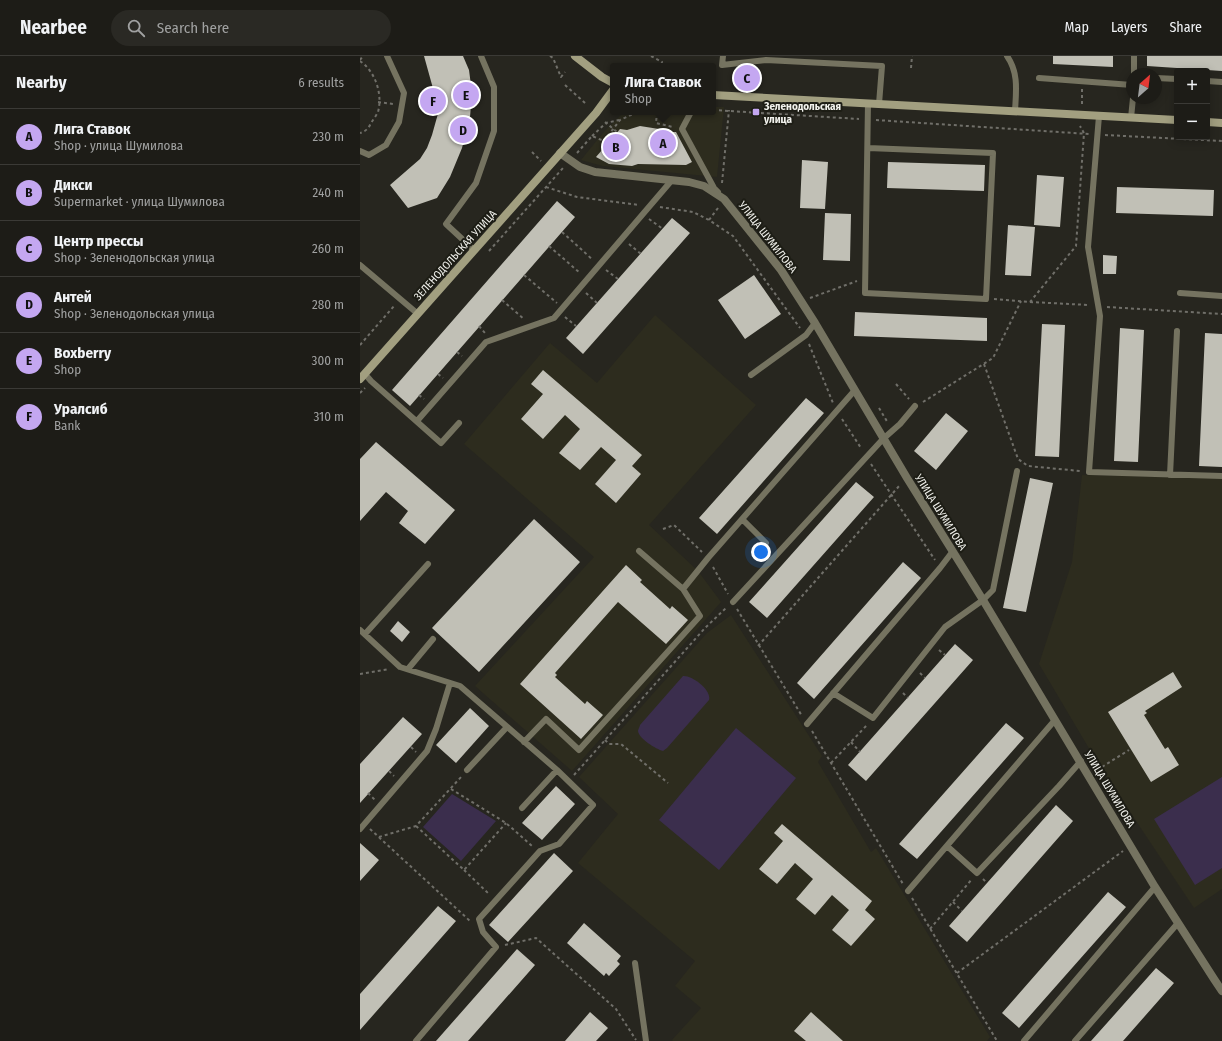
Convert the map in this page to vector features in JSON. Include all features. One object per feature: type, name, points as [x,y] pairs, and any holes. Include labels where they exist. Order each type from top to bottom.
[{"type":"street","points":[[575,56],[610,81]]},
{"type":"street","name":"ЗЕЛЕНОДОЛЬСКАЯ УЛИЦА","points":[[362,376],[596,113],[610,94]]},
{"type":"street","points":[[716,95],[1174,120]]},
{"type":"street","points":[[1210,122],[1222,123]]},
{"type":"street","name":"УЛИЦА ШУМИЛОВА","points":[[560,153],[580,167],[594,172],[689,182],[704,186],[724,199],[781,270],[815,323],[883,439],[1089,774],[1155,887],[1222,990]]},
{"type":"lane","points":[[360,151],[369,155],[386,145],[399,122],[404,93],[387,56]]},
{"type":"lane","points":[[474,250],[446,224],[476,183],[494,131],[494,87],[481,56]]},
{"type":"lane","points":[[723,56],[722,65],[766,60],[882,66],[878,104]]},
{"type":"lane","points":[[838,56],[838,64]]},
{"type":"lane","points":[[1007,56],[1012,63],[1016,77],[1015,111]]},
{"type":"lane","points":[[1134,56],[1134,68]]},
{"type":"lane","points":[[1039,78],[1126,85]]},
{"type":"lane","points":[[1162,78],[1174,79]]},
{"type":"lane","points":[[1210,81],[1222,82]]},
{"type":"lane","points":[[868,103],[869,119],[868,148],[865,278],[865,293],[986,299],[993,153],[868,148]]},
{"type":"lane","points":[[1132,118],[1133,104]]},
{"type":"lane","points":[[689,115],[682,129],[714,188],[724,199]]},
{"type":"lane","points":[[1099,116],[1088,247],[1100,316],[1088,472],[1222,476]]},
{"type":"lane","points":[[417,421],[486,342],[554,318],[672,180]]},
{"type":"lane","points":[[360,265],[418,314]]},
{"type":"lane","points":[[1180,293],[1222,296]]},
{"type":"lane","points":[[751,375],[806,335],[815,323]]},
{"type":"lane","points":[[1170,475],[1177,331]]},
{"type":"lane","points":[[362,376],[371,381],[441,443],[459,423]]},
{"type":"lane","points":[[683,589],[708,558],[855,390]]},
{"type":"lane","points":[[733,602],[915,406]]},
{"type":"lane","points":[[833,693],[873,718],[945,627],[983,600],[993,590],[1017,471]]},
{"type":"lane","points":[[742,519],[766,543]]},
{"type":"lane","points":[[524,742],[546,720],[579,750],[700,616],[683,589],[639,551]]},
{"type":"lane","points":[[807,724],[953,551]]},
{"type":"lane","points":[[416,1041],[496,946],[483,932],[479,919],[539,852],[559,844],[593,805],[557,770],[460,686],[400,667],[362,632],[428,564]]},
{"type":"lane","points":[[408,669],[433,639]]},
{"type":"lane","points":[[362,827],[427,751],[436,729],[450,683]]},
{"type":"lane","points":[[908,891],[1055,720]]},
{"type":"lane","points":[[467,770],[507,727]]},
{"type":"lane","points":[[947,846],[977,873],[1059,786],[1080,761]]},
{"type":"lane","points":[[522,808],[557,770]]},
{"type":"lane","points":[[1024,1041],[1155,887]]},
{"type":"lane","points":[[1075,1041],[1178,923]]},
{"type":"lane","points":[[635,963],[646,1041]]},
{"type":"path","points":[[360,133],[364,132],[370,126],[378,112],[379,92],[372,72],[360,60],[363,56]]},
{"type":"path","points":[[550,56],[553,58],[560,77],[565,72]]},
{"type":"path","points":[[652,56],[662,63]]},
{"type":"path","points":[[911,68],[912,56]]},
{"type":"path","points":[[1082,104],[1083,82]]},
{"type":"path","points":[[565,85],[586,104]]},
{"type":"path","points":[[378,102],[402,105]]},
{"type":"path","points":[[716,110],[1222,141]]},
{"type":"path","points":[[714,188],[722,184],[729,110]]},
{"type":"path","points":[[570,160],[606,122],[620,120],[631,115]]},
{"type":"path","points":[[657,115],[656,123],[682,129]]},
{"type":"path","points":[[604,141],[620,120]]},
{"type":"path","points":[[606,122],[617,132]]},
{"type":"path","points":[[1030,302],[1076,246],[1084,133],[1080,126]]},
{"type":"path","points":[[592,136],[608,144]]},
{"type":"path","points":[[546,187],[577,196],[693,212],[709,220],[733,236],[806,335],[837,410],[940,568]]},
{"type":"path","points":[[709,220],[724,199]]},
{"type":"path","points":[[642,214],[662,229]]},
{"type":"path","points":[[562,232],[599,265],[618,279]]},
{"type":"path","points":[[622,238],[640,254]]},
{"type":"path","points":[[549,246],[587,278]]},
{"type":"path","points":[[524,275],[561,309],[576,326]]},
{"type":"path","points":[[810,298],[865,278]]},
{"type":"path","points":[[579,288],[597,303]]},
{"type":"path","points":[[360,345],[400,299]]},
{"type":"path","points":[[986,299],[1222,314]]},
{"type":"path","points":[[502,300],[532,325]]},
{"type":"path","points":[[896,384],[915,406],[984,364],[993,358],[1021,301]]},
{"type":"path","points":[[984,364],[1018,459],[1028,466],[1088,472]]},
{"type":"path","points":[[876,404],[893,431]]},
{"type":"path","points":[[758,646],[891,494],[907,478]]},
{"type":"path","points":[[663,529],[674,525],[708,558],[758,646],[831,763],[997,1041]]},
{"type":"path","points":[[572,778],[705,628],[733,602]]},
{"type":"path","points":[[360,674],[400,667]]},
{"type":"path","points":[[831,763],[873,718]]},
{"type":"path","points":[[605,740],[609,744],[621,744],[668,783]]},
{"type":"path","points":[[851,742],[860,752]]},
{"type":"path","points":[[1089,774],[1129,750]]},
{"type":"path","points":[[378,837],[416,826],[467,770]]},
{"type":"path","points":[[451,788],[506,823],[539,852]]},
{"type":"path","points":[[464,870],[506,823]]},
{"type":"path","points":[[416,826],[496,900]]},
{"type":"path","points":[[362,827],[378,837],[483,932]]},
{"type":"path","points":[[957,973],[1131,845]]},
{"type":"path","points":[[930,929],[977,873]]},
{"type":"path","points":[[953,902],[962,911]]},
{"type":"path","points":[[496,946],[536,938],[616,1009],[637,1041]]},
{"type":"shaded area","points":[[716,107],[724,107],[717,177],[603,166],[581,160],[602,134],[621,115],[716,115]]},
{"type":"shaded area","points":[[655,315],[756,405],[649,525],[698,571],[721,602],[572,771],[475,686],[594,557],[464,444],[550,343],[597,383]]},
{"type":"shaded area","points":[[1082,475],[1222,478],[1222,889],[1194,908],[1100,767],[1039,664],[1072,562]]},
{"type":"shaded area","points":[[731,615],[822,756],[818,762],[871,852],[876,848],[990,1037],[987,1041],[672,1040],[701,1008],[675,986],[695,961],[578,863],[618,814],[579,777],[707,633]]},
{"type":"shaded area","points":[[683,676],[687,676],[700,684],[707,692],[709,700],[663,751],[652,746],[641,737],[638,730],[640,725]]},
{"type":"shaded area","points":[[736,728],[796,778],[719,870],[659,820]]},
{"type":"shaded area","points":[[1222,777],[1222,868],[1195,885],[1154,819]]},
{"type":"shaded area","points":[[452,794],[496,821],[461,861],[423,827]]},
{"type":"building","points":[[424,56],[463,56],[469,70],[472,93],[470,117],[462,148],[450,177],[437,198],[408,208],[390,185],[420,159],[427,148],[439,110]]},
{"type":"building","points":[[1053,56],[1113,56],[1113,67],[1053,64]]},
{"type":"building","points":[[1147,56],[1222,56],[1222,71],[1210,70],[1210,68],[1147,66]]},
{"type":"building","points":[[640,126],[668,132],[676,132],[692,162],[686,165],[638,164],[632,166],[609,164],[596,157],[620,129],[627,130]]},
{"type":"building","points":[[802,160],[828,162],[825,209],[800,208]]},
{"type":"building","points":[[888,162],[985,165],[984,191],[887,188]]},
{"type":"building","points":[[1037,175],[1064,177],[1060,227],[1034,225]]},
{"type":"building","points":[[1117,187],[1214,190],[1213,216],[1116,213]]},
{"type":"building","points":[[557,201],[575,217],[410,406],[392,390]]},
{"type":"building","points":[[825,213],[851,214],[850,261],[823,260]]},
{"type":"building","points":[[672,218],[690,233],[583,354],[566,338]]},
{"type":"building","points":[[1008,225],[1035,227],[1031,276],[1005,275]]},
{"type":"building","points":[[1103,255],[1117,256],[1116,274],[1103,274]]},
{"type":"building","points":[[754,275],[781,314],[745,339],[718,300]]},
{"type":"building","points":[[855,312],[987,318],[987,341],[854,336]]},
{"type":"building","points":[[1042,324],[1065,325],[1059,457],[1035,456]]},
{"type":"building","points":[[1120,328],[1144,330],[1138,462],[1114,461]]},
{"type":"building","points":[[1205,333],[1222,334],[1222,467],[1199,466]]},
{"type":"building","points":[[543,370],[642,455],[632,466],[641,474],[616,503],[595,484],[616,460],[601,447],[580,470],[559,453],[580,429],[565,415],[543,439],[521,419],[543,394],[531,384]]},
{"type":"building","points":[[806,398],[824,413],[717,534],[699,518]]},
{"type":"building","points":[[946,413],[968,431],[936,470],[914,451]]},
{"type":"building","points":[[376,442],[455,510],[425,544],[399,523],[408,511],[386,492],[360,521],[360,459]]},
{"type":"building","points":[[1030,478],[1053,483],[1026,612],[1003,608]]},
{"type":"building","points":[[856,482],[874,497],[767,618],[749,602]]},
{"type":"building","points":[[534,519],[580,562],[479,672],[432,628]]},
{"type":"building","points":[[903,562],[921,578],[814,699],[797,683]]},
{"type":"building","points":[[626,565],[642,580],[640,582],[670,609],[672,606],[688,620],[666,644],[618,602],[555,673],[557,675],[555,677],[585,704],[587,701],[603,715],[581,739],[520,684]]},
{"type":"building","points":[[398,621],[410,632],[402,642],[390,631]]},
{"type":"building","points":[[955,644],[973,660],[866,781],[848,765]]},
{"type":"building","points":[[1173,672],[1182,687],[1145,711],[1147,713],[1144,715],[1165,749],[1168,747],[1179,765],[1151,782],[1108,712]]},
{"type":"building","points":[[470,708],[489,726],[456,763],[436,745]]},
{"type":"building","points":[[403,717],[422,734],[360,803],[360,764]]},
{"type":"building","points":[[1006,723],[1024,738],[917,859],[899,844]]},
{"type":"building","points":[[556,786],[575,804],[542,840],[522,823]]},
{"type":"building","points":[[1056,805],[1073,821],[967,942],[949,926]]},
{"type":"building","points":[[782,824],[872,901],[865,910],[875,919],[851,946],[832,930],[849,910],[832,895],[815,915],[796,899],[813,879],[795,863],[777,884],[759,869],[783,841],[774,833]]},
{"type":"building","points":[[360,843],[379,860],[360,881]]},
{"type":"building","points":[[554,853],[573,871],[508,942],[489,925]]},
{"type":"building","points":[[1108,892],[1126,907],[1019,1028],[1002,1013]]},
{"type":"building","points":[[438,906],[456,921],[360,1030],[360,994]]},
{"type":"building","points":[[584,923],[621,956],[617,961],[620,964],[609,976],[606,973],[604,976],[567,943]]},
{"type":"building","points":[[517,949],[535,965],[468,1041],[436,1041]]},
{"type":"building","points":[[1156,968],[1174,983],[1123,1041],[1091,1041]]},
{"type":"building","points":[[590,1012],[608,1028],[596,1041],[565,1041]]},
{"type":"building","points":[[811,1012],[843,1041],[806,1041],[794,1031]]},
{"type":"place","name":"Центр прессы","points":[[747,78]]},
{"type":"place","name":"Boxberry","points":[[466,95]]},
{"type":"place","name":"Уралсиб","points":[[433,101]]},
{"type":"place","name":"Зеленодольская улица","points":[[756,112]]},
{"type":"place","name":"Антей","points":[[463,130]]},
{"type":"place","name":"Лига Ставок","points":[[663,143]]},
{"type":"place","name":"Дикси","points":[[616,147]]}]
